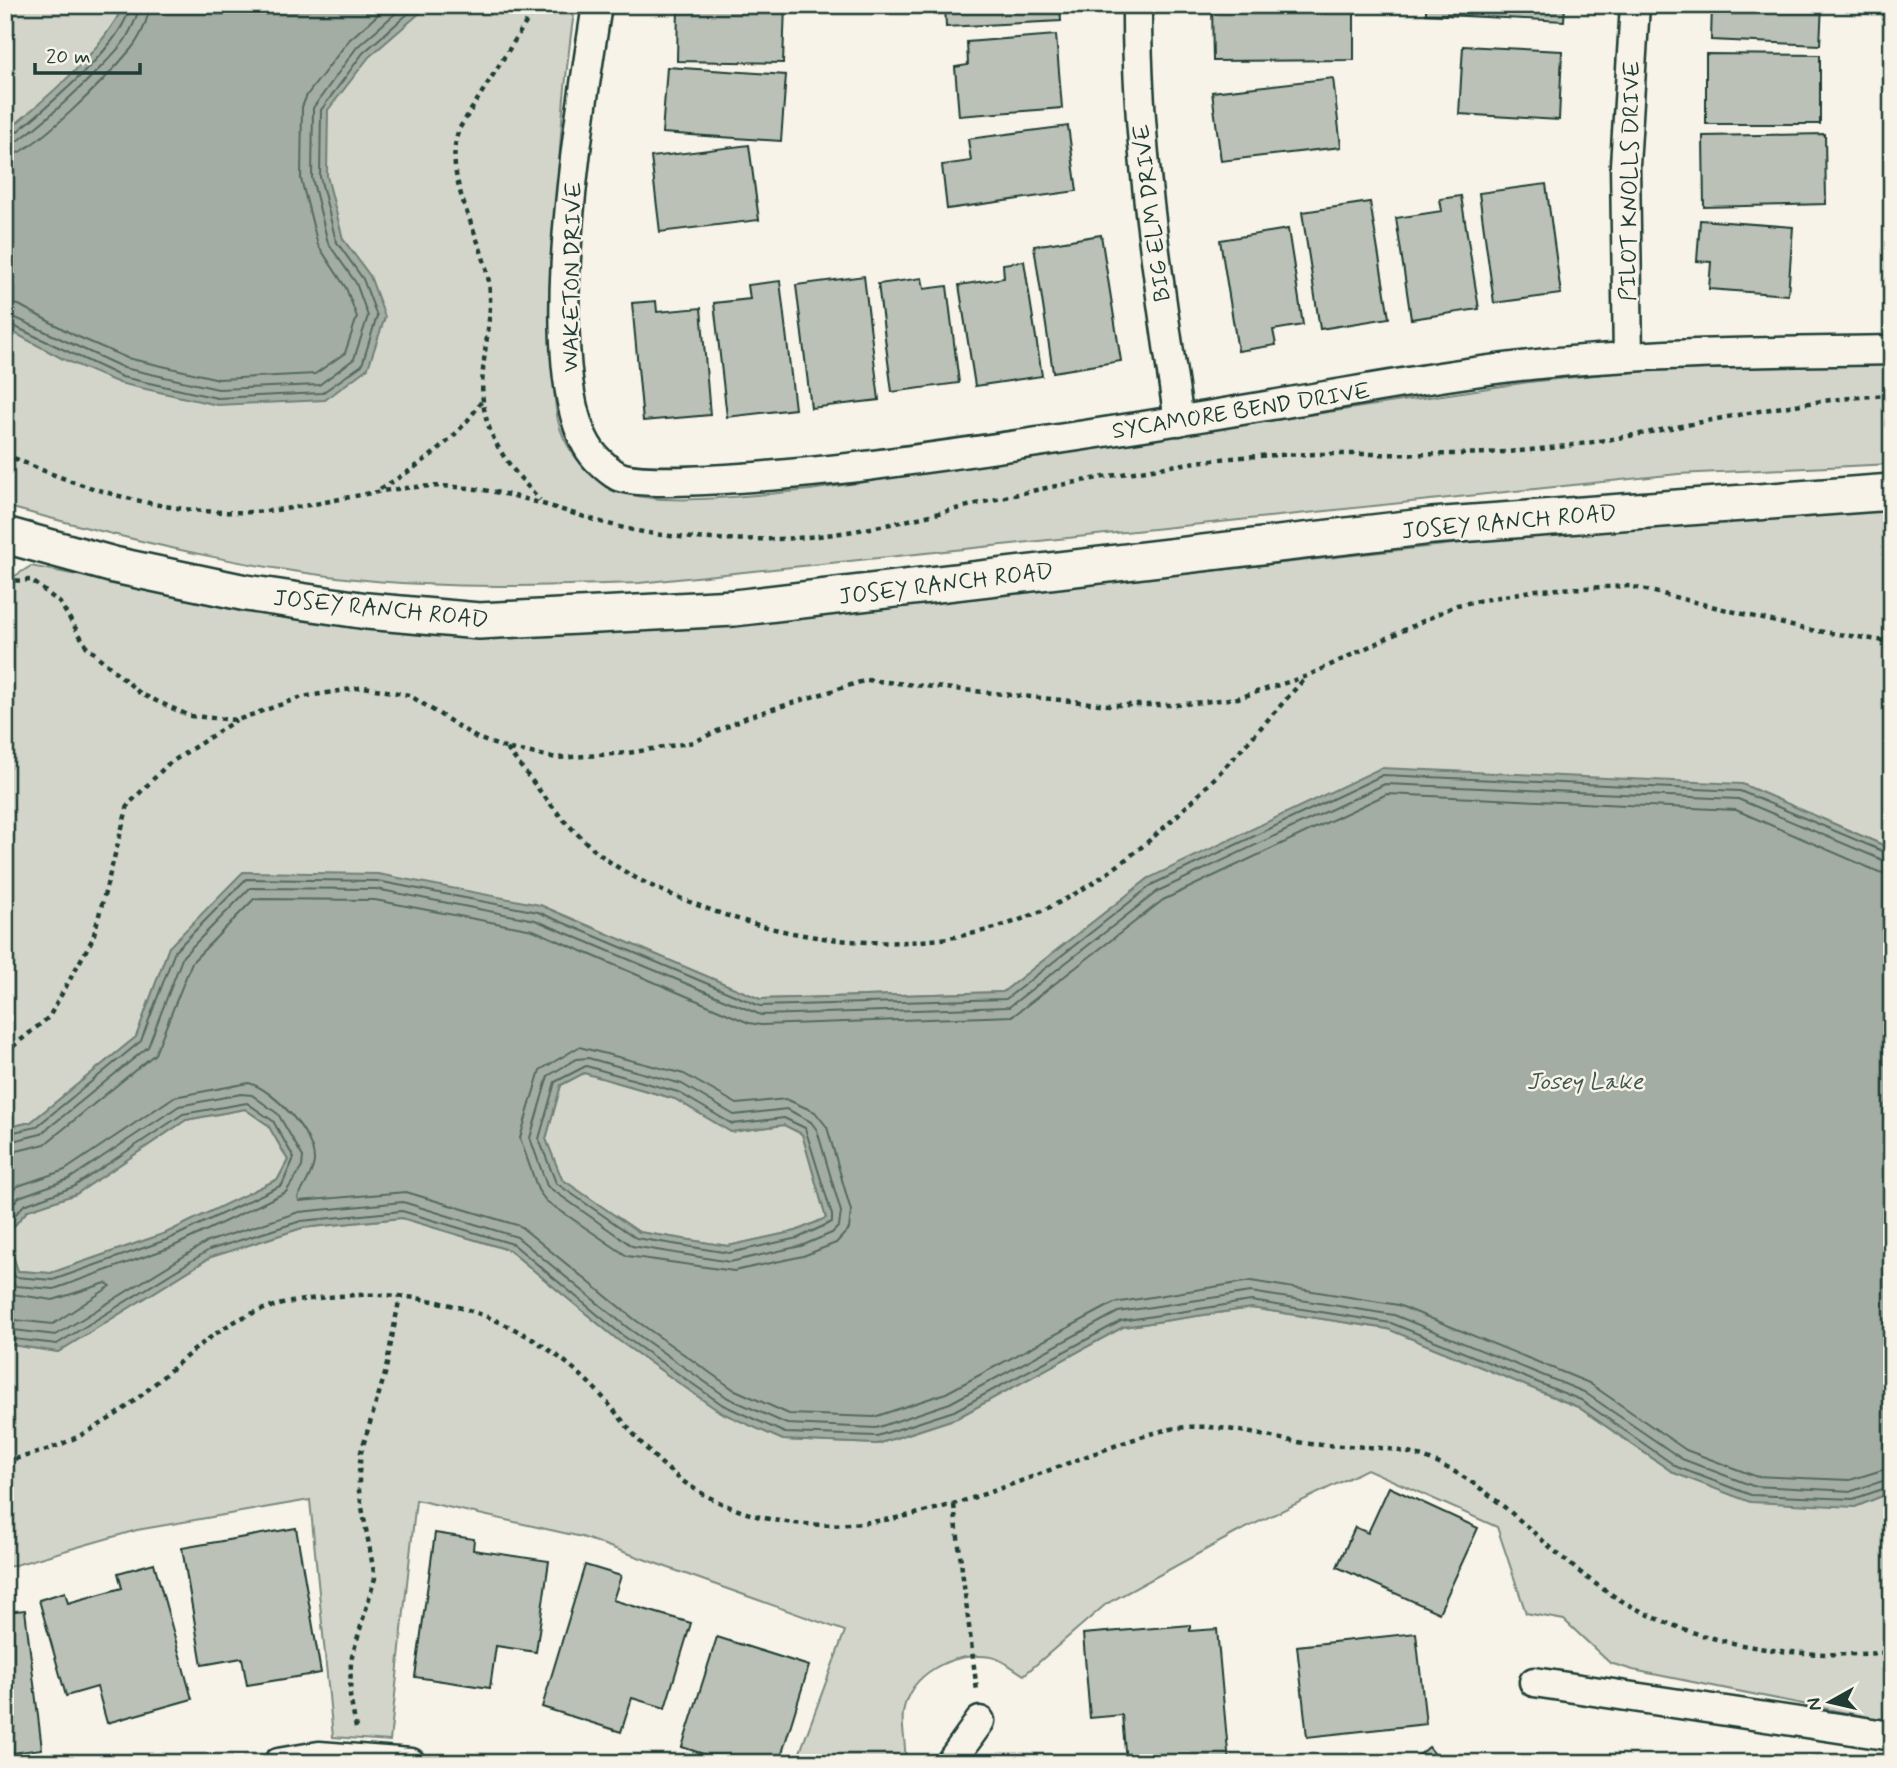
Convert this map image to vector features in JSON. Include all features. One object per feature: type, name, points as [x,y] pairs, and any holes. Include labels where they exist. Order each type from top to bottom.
[{"type":"street","name":"WAKETON DRIVE","points":[[597,5],[568,205],[565,362],[578,433],[597,460]]},
{"type":"street","name":"BIG ELM DRIVE","points":[[1137,5],[1136,78],[1148,206],[1179,421]]},
{"type":"street","name":"PILOT KNOLLS DRIVE","points":[[1628,357],[1625,165],[1634,5]]},
{"type":"street","name":"SYCAMORE BEND DRIVE","points":[[597,460],[620,477],[700,479],[830,470],[1041,444],[1421,380],[1568,361],[1892,350]]},
{"type":"street","name":"JOSEY RANCH ROAD","points":[[5,535],[114,565],[246,593],[367,611],[479,621],[734,608],[1432,526],[1892,492]]},
{"type":"street","points":[[1534,1682],[1892,1736]]},
{"type":"street","points":[[950,1763],[980,1721]]},
{"type":"street","points":[[278,1763],[320,1756],[411,1763]]},
{"type":"path","points":[[537,5],[459,129],[454,143],[453,167],[485,259],[489,285],[482,401],[500,450],[541,501]]},
{"type":"path","points":[[380,490],[415,468],[446,443],[467,424],[482,401]]},
{"type":"path","points":[[5,581],[31,580],[60,603],[87,647],[141,694],[191,716],[237,720]]},
{"type":"path","points":[[5,1053],[49,1017],[93,939],[128,805],[167,765],[237,720],[302,696],[364,687],[409,695],[477,738],[505,748],[557,758],[628,753],[694,741],[747,717],[867,680],[1109,705],[1176,705],[1238,698],[1307,676],[1457,605],[1536,590],[1630,586],[1804,629],[1892,642]]},
{"type":"path","points":[[505,748],[561,816],[598,853],[657,889],[728,918],[801,936],[861,944],[934,939],[1002,926],[1058,904],[1120,864],[1232,760],[1307,676]]},
{"type":"path","points":[[5,1461],[37,1455],[81,1437],[130,1404],[184,1356],[238,1319],[289,1302],[356,1295],[400,1296],[452,1304],[528,1334],[590,1383],[662,1464],[702,1494],[749,1514],[793,1523],[843,1524],[899,1518],[954,1505],[1171,1428],[1235,1431],[1304,1443],[1403,1451],[1440,1465],[1489,1494],[1594,1583],[1655,1618],[1713,1638],[1779,1652],[1839,1657],[1892,1652]]},
{"type":"path","points":[[360,1757],[350,1696],[351,1660],[375,1578],[359,1491],[359,1473],[361,1452],[385,1374],[400,1296]]},
{"type":"path","points":[[954,1505],[980,1721]]},
{"type":"shaded area","points":[[5,5],[575,5],[559,169],[555,251],[555,405],[564,437],[582,464],[606,485],[635,496],[711,499],[810,490],[1529,382],[1632,371],[1892,364],[1892,464],[1678,474],[639,583],[476,586],[369,580],[212,557],[108,533],[5,506]]},
{"type":"shaded area","points":[[1892,508],[1892,849],[1742,784],[1149,878],[1003,992],[760,999],[540,905],[169,947],[136,1037],[31,1122],[5,1128],[5,586],[10,579],[31,566],[279,615],[532,632],[677,630],[1597,528]]},
{"type":"shaded area","points":[[584,1073],[675,1099],[731,1132],[784,1125],[802,1134],[826,1218],[796,1231],[728,1246],[639,1232],[562,1180],[546,1139],[561,1085]]},
{"type":"shaded area","points":[[245,1109],[268,1125],[288,1160],[278,1179],[166,1233],[51,1273],[18,1271],[6,1235],[28,1210],[76,1194],[186,1120]]},
{"type":"shaded area","points":[[402,1218],[509,1250],[618,1340],[720,1412],[783,1440],[878,1444],[957,1418],[1123,1327],[1251,1308],[1388,1329],[1578,1407],[1674,1473],[1855,1507],[1892,1492],[1892,1722],[1633,1670],[1610,1663],[1564,1620],[1526,1613],[1497,1527],[1367,1469],[1236,1533],[1106,1604],[1024,1675],[991,1657],[962,1658],[935,1668],[914,1687],[907,1699],[903,1713],[905,1763],[796,1763],[845,1631],[582,1537],[416,1500],[390,1741],[333,1737],[310,1500],[137,1530],[5,1568],[5,1344],[58,1352],[211,1257],[302,1228]]},
{"type":"water","points":[[124,5],[429,5],[369,57],[328,110],[327,176],[343,239],[370,276],[385,317],[368,368],[325,400],[217,405],[119,383],[63,359],[5,328],[5,133],[87,58],[101,42]]},
{"type":"water","name":"Josey Lake","points":[[1381,768],[1742,784],[1892,849],[1892,1492],[1855,1507],[1750,1502],[1674,1473],[1578,1407],[1388,1329],[1251,1308],[1123,1327],[957,1418],[877,1444],[783,1440],[720,1412],[618,1340],[509,1250],[402,1218],[302,1228],[211,1257],[58,1352],[5,1344],[5,1128],[31,1122],[136,1037],[169,947],[243,872],[378,874],[540,905],[760,999],[1003,992],[1149,878]],"holes":[[[584,1073],[675,1099],[731,1132],[784,1125],[802,1134],[826,1218],[796,1231],[728,1246],[639,1232],[562,1179],[546,1139],[561,1085]],[[245,1109],[268,1125],[288,1160],[278,1179],[166,1233],[51,1273],[18,1271],[6,1235],[28,1210],[76,1194],[186,1120]]]},
{"type":"building","points":[[678,5],[785,5],[783,63],[677,61]]},
{"type":"building","points":[[945,5],[1060,5],[1061,21],[946,27]]},
{"type":"building","points":[[1212,5],[1354,5],[1354,60],[1213,61]]},
{"type":"building","points":[[1426,5],[1565,5],[1564,21],[1426,14]]},
{"type":"building","points":[[1712,5],[1822,5],[1820,45],[1711,40]]},
{"type":"building","points":[[1056,35],[1062,108],[959,116],[955,67],[968,65],[967,42]]},
{"type":"building","points":[[1463,46],[1562,51],[1559,120],[1459,114]]},
{"type":"building","points":[[1706,54],[1820,55],[1820,124],[1706,124]]},
{"type":"building","points":[[667,67],[786,75],[781,141],[662,133]]},
{"type":"building","points":[[1333,78],[1341,147],[1221,161],[1212,92]]},
{"type":"building","points":[[1068,126],[1077,191],[947,209],[942,165],[971,161],[968,139]]},
{"type":"building","points":[[1825,134],[1826,204],[1704,207],[1703,136]]},
{"type":"building","points":[[749,145],[759,220],[660,232],[651,157]]},
{"type":"building","points":[[1546,184],[1561,294],[1494,303],[1479,193]]},
{"type":"building","points":[[1461,196],[1479,309],[1411,319],[1396,218],[1442,211],[1440,199]]},
{"type":"building","points":[[1370,202],[1389,318],[1320,329],[1302,212]]},
{"type":"building","points":[[1887,208],[1892,208],[1892,248],[1886,247]]},
{"type":"building","points":[[1700,220],[1793,227],[1788,295],[1709,289],[1711,262],[1697,261]]},
{"type":"building","points":[[1288,229],[1303,325],[1273,330],[1276,345],[1238,351],[1220,240]]},
{"type":"building","points":[[1101,235],[1121,361],[1053,372],[1034,246]]},
{"type":"building","points":[[1024,261],[1042,376],[975,386],[959,285],[1004,278],[1003,264]]},
{"type":"building","points":[[864,276],[879,400],[811,408],[796,285]]},
{"type":"building","points":[[922,278],[924,289],[947,286],[959,383],[892,392],[878,284]]},
{"type":"building","points":[[780,281],[795,409],[727,417],[714,303],[750,299],[748,285]]},
{"type":"building","points":[[656,301],[657,312],[701,308],[710,415],[643,421],[632,303]]},
{"type":"building","points":[[1389,1487],[1478,1528],[1439,1613],[1337,1567],[1355,1527],[1368,1533]]},
{"type":"building","points":[[296,1528],[321,1673],[247,1685],[242,1658],[202,1665],[182,1548]]},
{"type":"building","points":[[435,1533],[474,1539],[473,1550],[549,1561],[536,1652],[496,1646],[490,1688],[415,1677]]},
{"type":"building","points":[[154,1563],[192,1699],[107,1723],[97,1687],[66,1696],[39,1600],[65,1592],[68,1603],[122,1588],[118,1573]]},
{"type":"building","points":[[585,1565],[621,1576],[613,1600],[691,1623],[665,1708],[632,1698],[621,1732],[542,1707]]},
{"type":"building","points":[[25,1610],[42,1749],[5,1754],[5,1612]]},
{"type":"building","points":[[1190,1625],[1190,1631],[1217,1629],[1229,1763],[1126,1763],[1122,1715],[1090,1718],[1083,1634]]},
{"type":"building","points":[[1416,1633],[1426,1724],[1307,1737],[1297,1646]]},
{"type":"building","points":[[717,1637],[809,1666],[779,1763],[731,1763],[682,1747]]},
{"type":"building","points":[[1429,1747],[1442,1763],[1410,1763]]}]
